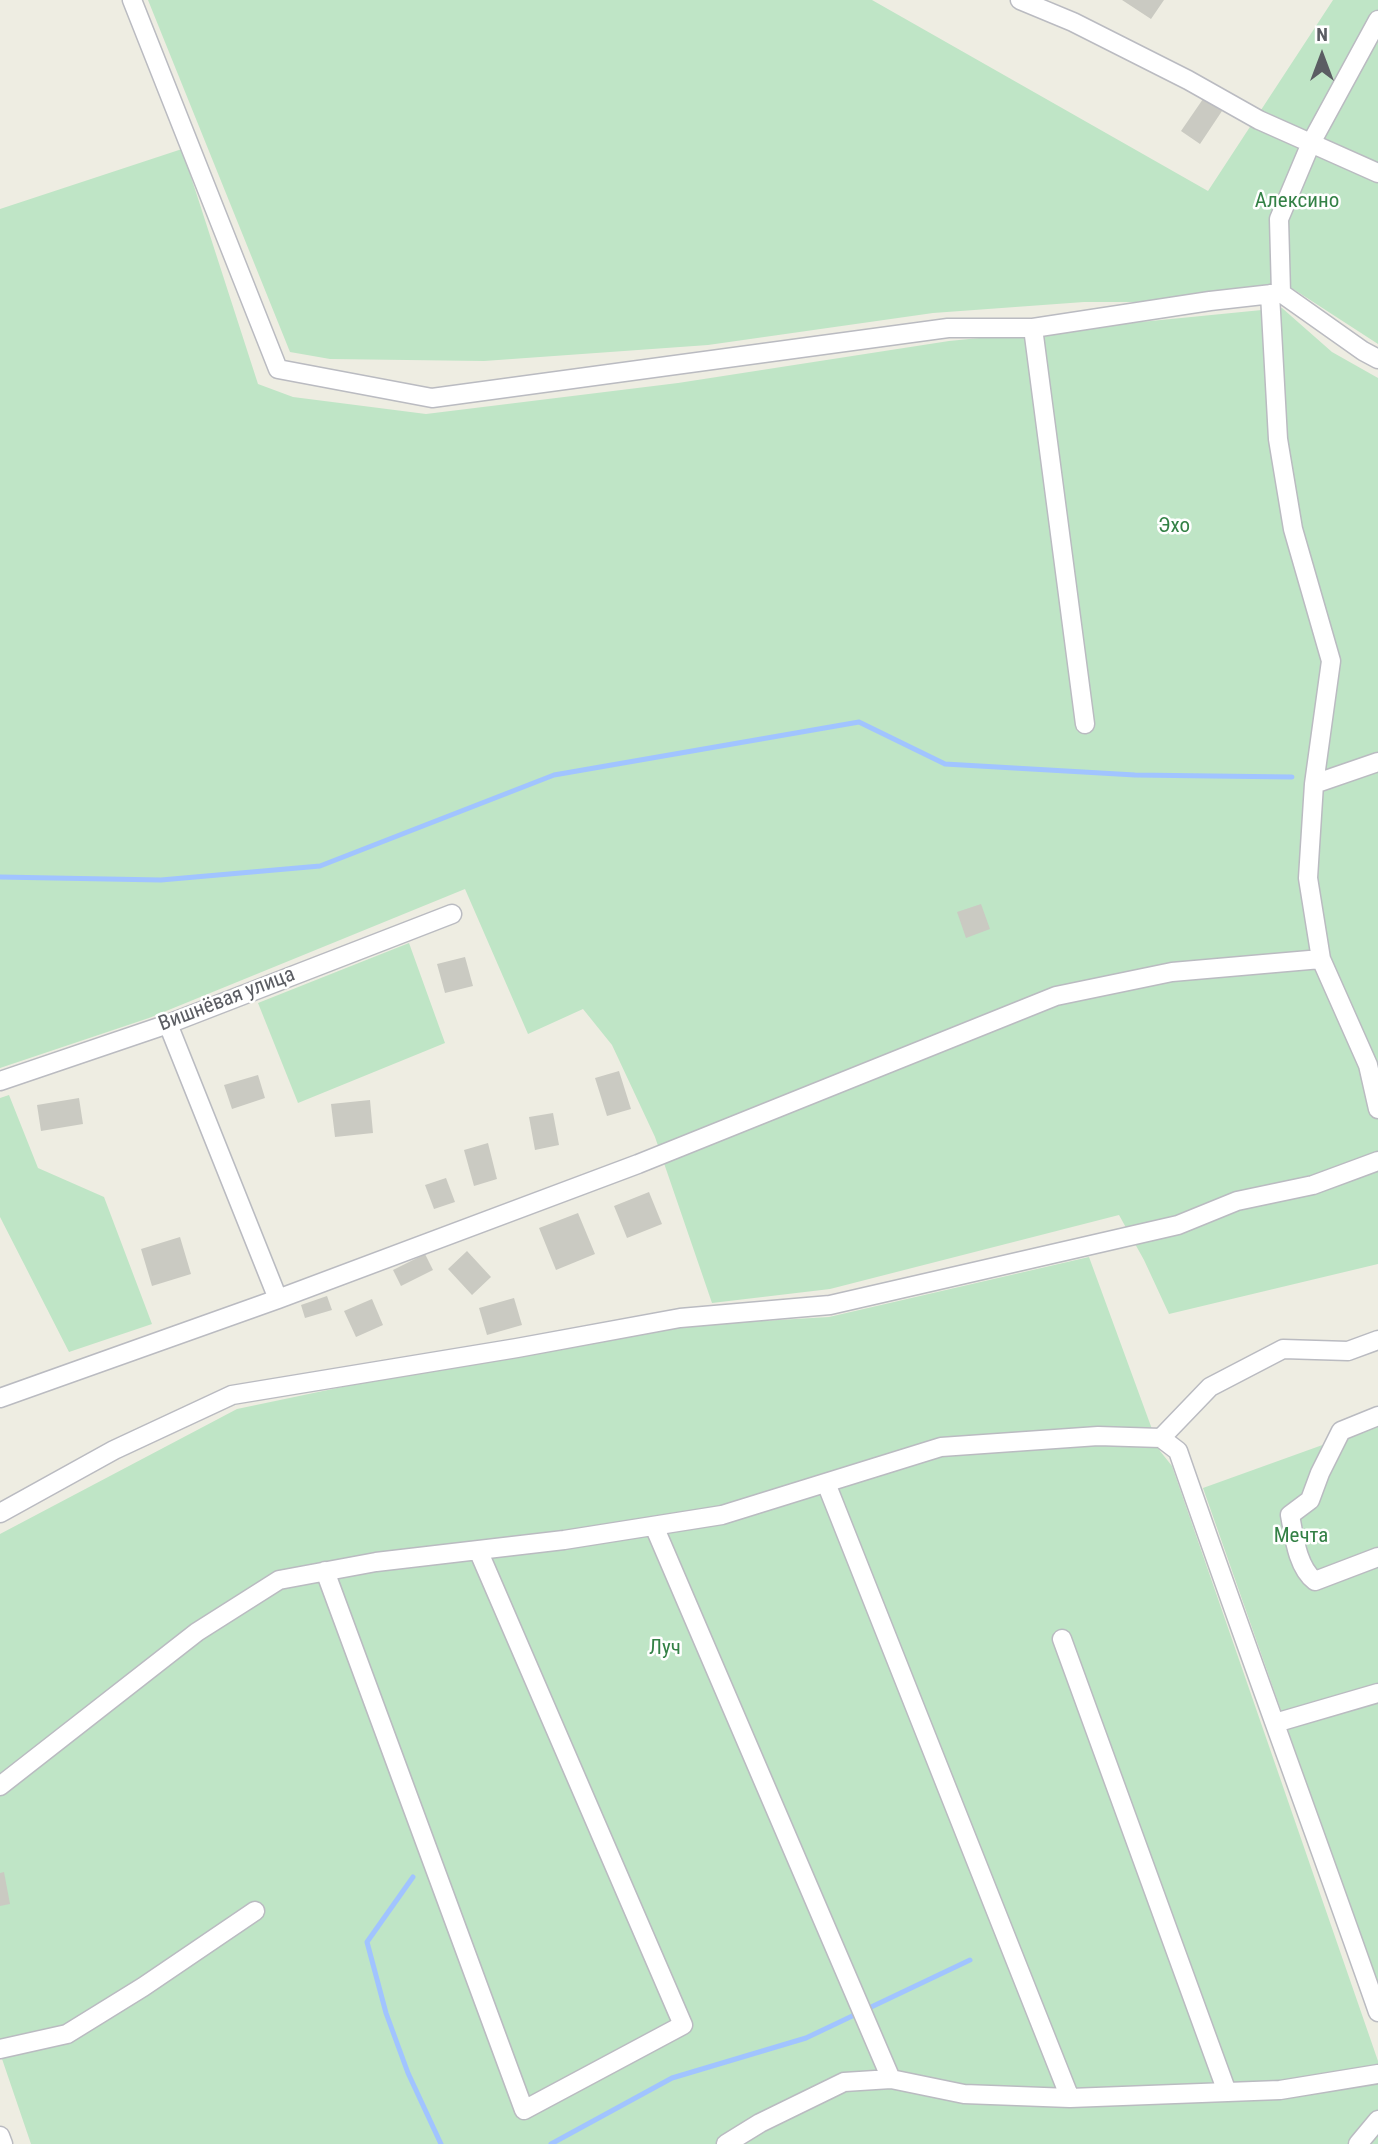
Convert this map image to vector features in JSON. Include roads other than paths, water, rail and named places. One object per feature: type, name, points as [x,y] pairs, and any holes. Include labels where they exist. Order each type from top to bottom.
[{"type":"street","points":[[132,0],[278,369],[432,398],[947,328],[1033,328],[1210,300],[1275,294],[1378,359]]},
{"type":"street","points":[[1020,0],[1073,22],[1188,80],[1259,120],[1378,173]]},
{"type":"street","points":[[1378,20],[1311,143],[1279,219],[1275,294],[1278,439],[1293,529],[1331,661],[1314,784],[1308,878],[1321,959],[1368,1065],[1378,1109]]},
{"type":"street","points":[[1033,328],[1085,724]]},
{"type":"street","points":[[1314,784],[1378,762]]},
{"type":"street","name":"Вишнёвая улица","points":[[0,1081],[168,1024],[452,914]]},
{"type":"street","points":[[0,1398],[278,1299],[638,1164],[1056,996],[1172,972],[1321,959]]},
{"type":"street","points":[[168,1024],[278,1299]]},
{"type":"street","points":[[0,1513],[114,1450],[232,1395],[680,1318],[830,1305],[1178,1225],[1237,1201],[1313,1185],[1378,1161]]},
{"type":"street","points":[[1161,1438],[1210,1387],[1283,1349],[1348,1351],[1378,1340]]},
{"type":"street","points":[[1378,1416],[1340,1431],[1310,1500],[1290,1515],[1296,1546],[1308,1576],[1315,1581],[1378,1557]]},
{"type":"street","points":[[0,1786],[197,1632],[279,1580],[376,1562],[564,1540],[722,1515],[941,1447],[1098,1436],[1161,1438],[1178,1451],[1378,2012]]},
{"type":"street","points":[[826,1483],[1070,2098]]},
{"type":"street","points":[[654,1525],[891,2079]]},
{"type":"street","points":[[325,1572],[524,2110],[683,2025],[478,1550]]},
{"type":"street","points":[[1062,1639],[1227,2092]]},
{"type":"street","points":[[1275,1723],[1378,1693]]},
{"type":"street","points":[[0,2049],[67,2034],[143,1987],[255,1911]]},
{"type":"street","points":[[726,2144],[760,2123],[844,2082],[891,2079],[964,2094],[1070,2098],[1280,2090],[1378,2074]]},
{"type":"street","points":[[1358,2144],[1378,2120]]},
{"type":"street","points":[[0,2136],[3,2144]]},
{"type":"waterway","points":[[0,877],[161,880],[320,866],[554,775],[859,722],[945,764],[1135,775],[1292,777]]},
{"type":"waterway","points":[[413,1877],[367,1942],[386,2013],[408,2073],[441,2144]]},
{"type":"waterway","points":[[551,2144],[672,2078],[806,2038],[970,1960]]},
{"type":"park label","name":"Алексино","points":[[1297,202]]},
{"type":"park label","name":"Эхо","points":[[1174,527]]},
{"type":"park label","name":"Мечта","points":[[1301,1537]]},
{"type":"park label","name":"Луч","points":[[665,1649]]}]
